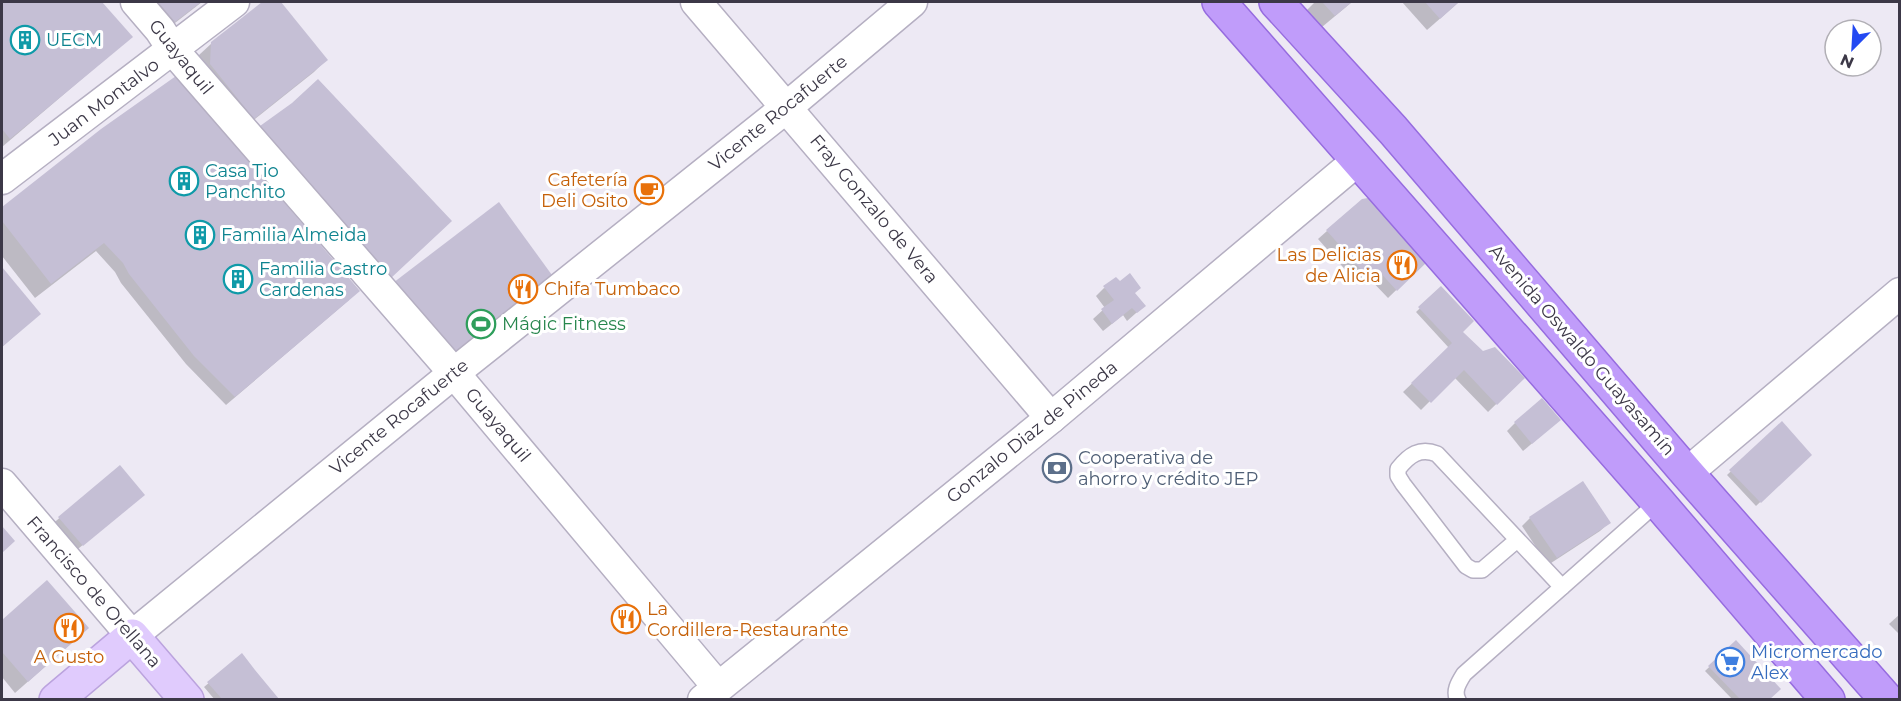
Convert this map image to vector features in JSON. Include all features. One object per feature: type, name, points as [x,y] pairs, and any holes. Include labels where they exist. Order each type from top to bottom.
[{"type":"main road","points":[[1219,2],[1658,501],[1828,699]]},
{"type":"main road","name":"Avenida Oswaldo Guayasamín","points":[[1276,2],[1393,130],[1687,472],[1887,699]]},
{"type":"street","name":"Guayaquil","points":[[136,2],[160,30],[173,50],[454,373],[710,693]]},
{"type":"street","name":"Juan Montalvo","points":[[2,179],[234,2]]},
{"type":"street","name":"Fray Gonzalo de Vera","points":[[696,2],[1051,418]]},
{"type":"street","name":"Vicente Rocafuerte","points":[[56,699],[454,373],[787,107],[912,2]]},
{"type":"street","name":"Gonzalo Diaz de Pineda","points":[[710,693],[1051,418],[1358,160]]},
{"type":"street","points":[[1687,472],[1899,293]]},
{"type":"street","name":"Francisco de Orellana","points":[[2,484],[187,699]]},
{"type":"lane","points":[[1517,540],[1482,570],[1473,570],[1466,566],[1403,484],[1398,476],[1398,469],[1417,452],[1428,450],[1437,454],[1562,587]]},
{"type":"lane","points":[[1458,699],[1456,695],[1458,684],[1464,674],[1658,501]]},
{"type":"building","points":[[2,2],[102,2],[133,37],[10,139],[2,129]]},
{"type":"building","points":[[158,2],[201,2],[175,22]]},
{"type":"building","points":[[262,2],[281,2],[328,60],[254,119],[210,64],[211,42]]},
{"type":"building","points":[[1322,2],[1352,2],[1335,16]]},
{"type":"building","points":[[1425,2],[1459,2],[1440,19]]},
{"type":"building","points":[[176,76],[360,291],[235,397],[194,356],[129,274],[123,263],[104,243],[51,284],[2,221],[2,207],[101,129]]},
{"type":"building","points":[[318,79],[452,221],[391,278],[260,126],[292,103]]},
{"type":"building","points":[[1368,198],[1427,262],[1397,291],[1377,269],[1367,276],[1326,230],[1362,199]]},
{"type":"building","points":[[499,202],[557,282],[454,373],[389,286]]},
{"type":"building","points":[[2,267],[41,314],[2,347]]},
{"type":"building","points":[[1130,273],[1141,288],[1135,293],[1146,306],[1137,313],[1132,308],[1112,324],[1101,309],[1114,300],[1103,286],[1116,277],[1120,281]]},
{"type":"building","points":[[1441,286],[1474,321],[1463,332],[1483,351],[1495,347],[1525,378],[1497,405],[1464,370],[1431,403],[1411,383],[1452,343],[1418,307]]},
{"type":"building","points":[[1542,398],[1561,420],[1532,444],[1514,422]]},
{"type":"building","points":[[1782,421],[1812,455],[1761,503],[1729,470]]},
{"type":"building","points":[[120,465],[145,495],[83,546],[58,517]]},
{"type":"building","points":[[1583,481],[1611,523],[1557,558],[1529,517]]},
{"type":"building","points":[[2,526],[15,541],[2,553]]},
{"type":"building","points":[[47,580],[89,628],[28,682],[2,652],[2,620]]},
{"type":"building","points":[[1736,640],[1781,689],[1770,699],[1740,699],[1708,666]]},
{"type":"building","points":[[242,653],[279,699],[222,699],[207,682]]},
{"type":"place","name":"UECM","points":[[25,40]]},
{"type":"place","name":"Casa Tio Panchito","points":[[184,181]]},
{"type":"place","name":"Cafetería Deli Osito","points":[[649,190]]},
{"type":"place","name":"Familia Almeida","points":[[200,235]]},
{"type":"place","name":"Las Delicias de Alicia","points":[[1402,265]]},
{"type":"place","name":"Familia Castro Cardenas","points":[[238,279]]},
{"type":"place","name":"Chifa Tumbaco","points":[[523,289]]},
{"type":"place","name":"Mágic Fitness","points":[[481,324]]},
{"type":"place","name":"Cooperativa de ahorro y crédito JEP","points":[[1057,468]]},
{"type":"place","name":"La Cordillera-Restaurante","points":[[626,619]]},
{"type":"place","name":"A Gusto","points":[[69,628]]},
{"type":"place","name":"Micromercado Alex","points":[[1730,662]]}]
